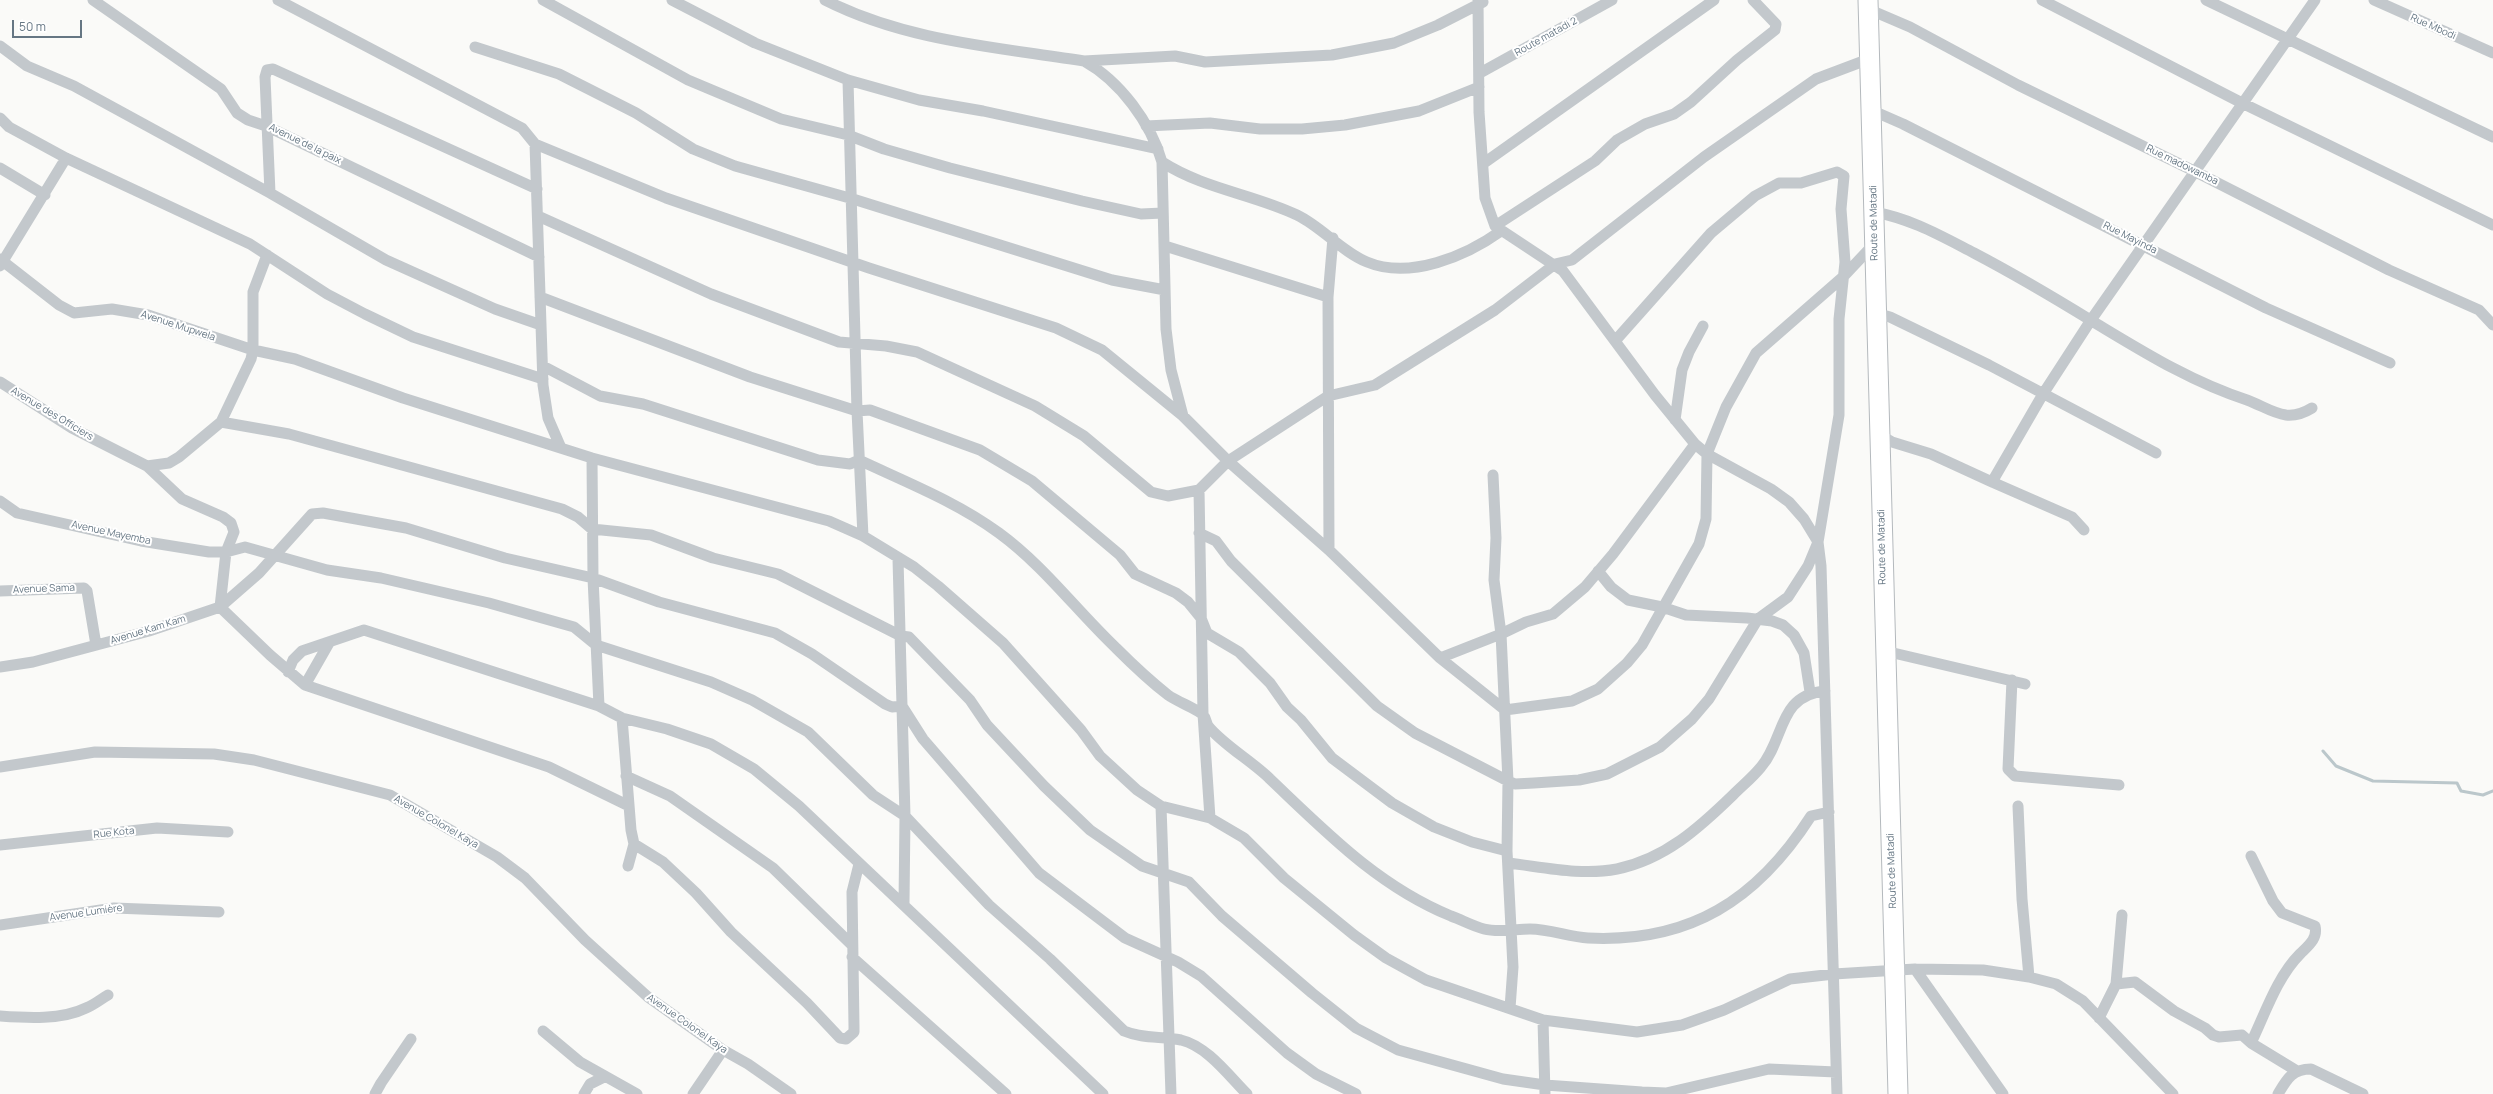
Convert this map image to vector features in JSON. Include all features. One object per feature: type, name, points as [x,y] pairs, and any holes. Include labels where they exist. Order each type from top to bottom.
[{"type":"highway","name":"Route de Matadi","points":[[1868,4],[1898,1094]]},
{"type":"street","name":"Avenue de la paix","points":[[92,0],[221,89],[237,112],[248,120],[266,126],[539,257]]},
{"type":"street","points":[[278,0],[522,128],[535,144],[666,198],[1056,328],[1102,350],[1183,416],[1228,461],[1329,550],[1440,658],[1505,710],[1572,701],[1598,689],[1627,663],[1642,645],[1662,607],[1699,544],[1706,518],[1707,454],[1726,407],[1756,353],[1843,277],[1874,244]]},
{"type":"street","points":[[543,0],[710,90],[781,119],[848,134],[884,149],[950,168],[1120,210],[1141,214],[1163,213]]},
{"type":"street","points":[[672,0],[755,43],[848,80],[918,100],[983,111],[1158,149]]},
{"type":"street","points":[[825,0],[889,26],[975,46],[1084,61],[1175,56],[1205,62],[1332,55],[1394,43],[1481,2],[1480,87],[1485,198],[1498,229],[1564,271],[1615,341],[1695,444],[1707,454],[1772,489],[1789,502],[1804,518],[1818,542],[1821,566],[1837,1094]]},
{"type":"street","name":"Route matadi 2","points":[[1480,73],[1612,0]]},
{"type":"street","points":[[1484,163],[1714,0]]},
{"type":"street","points":[[1162,162],[1198,182],[1298,215],[1367,262],[1391,267],[1414,268],[1436,263],[1485,243],[1498,229],[1595,161],[1617,140],[1645,124],[1674,114],[1686,106],[1737,60],[1775,30],[1776,24],[1753,0]]},
{"type":"street","points":[[2042,0],[2242,103],[2493,225]]},
{"type":"street","points":[[2206,0],[2493,137]]},
{"type":"street","points":[[1992,482],[2043,394],[2091,320],[2315,0]]},
{"type":"street","name":"Rue Mbodi","points":[[2374,0],[2493,53]]},
{"type":"street","name":"Rue madowamba","points":[[1868,4],[2018,85],[2194,171],[2389,270],[2479,310],[2493,326]]},
{"type":"street","points":[[0,46],[27,66],[74,86],[270,193],[386,260],[495,309],[541,325]]},
{"type":"street","points":[[475,47],[559,74],[636,113],[693,149],[735,166],[853,199],[1112,280],[1165,290]]},
{"type":"street","points":[[538,216],[711,294],[839,342],[886,346],[917,352],[1035,406],[1084,436],[1151,492],[1168,496],[1199,490],[1228,461],[1328,396],[1376,385],[1495,310],[1555,264],[1572,260],[1704,157],[1816,79],[1869,59]]},
{"type":"street","points":[[1084,61],[1100,70],[1115,84],[1146,126],[1158,149],[1162,162],[1165,290],[1171,370],[1183,416]]},
{"type":"street","points":[[270,193],[265,77],[267,70],[273,69],[537,189]]},
{"type":"street","points":[[848,80],[848,134],[853,199],[857,411],[863,536]]},
{"type":"street","points":[[1146,126],[1210,123],[1260,129],[1302,129],[1345,125],[1419,111],[1480,87]]},
{"type":"street","name":"Rue Mayinda","points":[[1871,110],[1903,124],[2143,244],[2266,308],[2390,363]]},
{"type":"street","points":[[0,118],[9,127],[66,158],[250,244],[327,294],[414,337],[543,379]]},
{"type":"street","points":[[535,144],[543,379],[548,418],[561,448]]},
{"type":"street","points":[[1,262],[45,195],[66,158]]},
{"type":"street","points":[[0,168],[45,195]]},
{"type":"street","points":[[1199,533],[1216,541],[1231,561],[1377,706],[1415,733],[1515,784],[1579,780],[1607,774],[1660,747],[1692,720],[1709,699],[1758,619],[1788,597],[1808,566],[1818,542],[1839,415],[1839,318],[1843,277],[1844,236],[1842,209],[1844,176],[1837,172],[1801,182],[1779,183],[1754,196],[1710,233],[1615,341]]},
{"type":"street","points":[[1873,212],[1894,216],[1930,230],[2008,271],[2151,357],[2219,391],[2253,402],[2273,412],[2288,416],[2303,414],[2312,408]]},
{"type":"street","points":[[1329,550],[1328,297],[1333,238]]},
{"type":"street","points":[[1165,246],[1328,297]]},
{"type":"street","points":[[147,466],[169,463],[179,458],[220,422],[251,359],[253,350],[253,292],[268,255]]},
{"type":"street","name":"Avenue Mupwela","points":[[1,262],[60,305],[74,313],[112,309],[148,314],[253,350],[295,359],[403,398],[592,458],[829,521],[863,536],[898,559],[914,567],[1003,643],[1080,730],[1100,756],[1137,790],[1161,806],[1210,818],[1244,838],[1284,878],[1354,935],[1386,958],[1426,980],[1543,1020],[1636,1032],[1682,1025],[1724,1010],[1790,979],[1834,974],[1915,969],[1983,970],[2029,977],[2056,984],[2072,992],[2173,1094]]},
{"type":"street","points":[[540,297],[750,377],[857,411],[870,410],[908,426],[946,436],[980,450],[1032,481],[1120,555],[1135,574],[1176,593],[1188,602],[1201,618],[1207,634],[1239,652],[1270,683],[1287,707],[1301,720],[1332,758],[1392,803],[1434,827],[1472,842],[1507,851]]},
{"type":"street","points":[[1876,313],[1890,317],[1989,365],[2156,453]]},
{"type":"street","points":[[1675,420],[1682,370],[1689,352],[1703,326]]},
{"type":"street","points":[[543,366],[600,396],[643,404],[818,460],[850,464],[859,460],[950,504],[1000,533],[1046,572],[1076,608],[1118,650],[1166,694],[1186,707],[1203,714],[1211,729],[1257,766],[1367,869],[1433,909],[1482,929],[1532,929],[1575,937],[1606,939],[1641,936],[1677,929],[1707,917],[1745,893],[1766,875],[1787,851],[1811,816],[1829,812]]},
{"type":"street","name":"Avenue des Officiers","points":[[0,382],[72,428],[147,466],[182,499],[223,517],[231,523],[234,532],[226,552],[220,607]]},
{"type":"street","points":[[220,422],[289,434],[562,509],[578,516],[592,529],[651,535],[713,558],[778,574],[901,636],[909,637],[970,700],[987,725],[1039,781],[1090,830],[1117,851],[1142,866],[1189,882],[1222,916],[1272,960],[1356,1028],[1398,1050],[1440,1063],[1545,1090],[1666,1093],[1769,1069],[1836,1072]]},
{"type":"street","points":[[1880,435],[1892,442],[1931,454],[2072,517],[2084,530]]},
{"type":"street","points":[[1440,658],[1501,634],[1526,622],[1553,614],[1585,587],[1695,444]]},
{"type":"street","points":[[592,458],[593,578],[600,706]]},
{"type":"street","points":[[1493,475],[1496,538],[1494,580],[1501,634],[1508,781],[1507,851],[1513,966],[1510,1008]]},
{"type":"street","points":[[1199,490],[1203,714],[1210,818]]},
{"type":"street","name":"Avenue Mayemba","points":[[0,501],[17,513],[133,539],[209,552],[226,552],[245,547],[275,554],[327,570],[380,578],[489,603],[574,627],[596,645]]},
{"type":"street","name":"Avenue Kam Kam","points":[[0,668],[149,632],[220,607],[259,573],[312,514],[323,513],[406,528],[505,558],[593,578],[660,602],[775,633],[812,654],[885,704],[892,707],[902,706]]},
{"type":"street","points":[[898,559],[905,816],[904,903]]},
{"type":"street","points":[[1598,571],[1611,587],[1628,600],[1662,607],[1686,615],[1758,619],[1783,625],[1794,635],[1804,652],[1810,692]]},
{"type":"street","name":"Avenue Sama","points":[[0,591],[84,588],[87,591],[96,645]]},
{"type":"street","points":[[220,607],[288,672],[305,685],[549,767],[628,806]]},
{"type":"street","points":[[288,672],[293,660],[302,651],[364,630],[436,655],[600,706],[622,718],[689,736],[711,744],[754,769],[799,806],[859,864],[904,903],[1056,1051],[1103,1094]]},
{"type":"street","points":[[305,685],[329,643]]},
{"type":"street","points":[[596,645],[711,682],[787,718],[808,732],[873,795],[905,816],[989,905],[1050,959],[1108,1018],[1124,1031],[1138,1037],[1168,1039],[1191,1044],[1210,1058],[1246,1094]]},
{"type":"street","points":[[1886,651],[2025,684]]},
{"type":"street","points":[[2012,680],[2008,736],[2008,769],[2015,776],[2118,785]]},
{"type":"street","points":[[1508,863],[1577,871],[1616,869],[1643,861],[1686,839],[1708,820],[1760,769],[1768,759],[1790,710],[1799,699],[1810,692],[1825,691]]},
{"type":"street","points":[[902,706],[922,739],[1039,873],[1125,938],[1166,957],[1201,976],[1287,1052],[1316,1074],[1356,1094]]},
{"type":"street","points":[[622,718],[628,806],[634,844],[628,866]]},
{"type":"street","name":"Avenue Colonel Kaya","points":[[0,767],[95,752],[214,754],[254,760],[390,795],[498,857],[524,878],[585,940],[648,997],[723,1050],[748,1064],[791,1094]]},
{"type":"street","points":[[626,776],[670,796],[743,846],[778,873],[852,946]]},
{"type":"street","points":[[1161,806],[1171,1094]]},
{"type":"street","points":[[2018,806],[2022,899],[2029,977]]},
{"type":"street","name":"Rue Kota","points":[[0,845],[157,828],[228,832]]},
{"type":"street","points":[[634,844],[663,862],[696,893],[731,932],[807,1003],[840,1038],[846,1039],[854,1032],[852,892],[859,864]]},
{"type":"street","points":[[2250,1043],[2291,965],[2310,946],[2316,932],[2315,926],[2282,913],[2273,901],[2251,856]]},
{"type":"street","name":"Avenue Lumière","points":[[0,925],[114,908],[219,912]]},
{"type":"street","points":[[2099,1018],[2116,984],[2122,915]]},
{"type":"street","points":[[852,957],[1006,1094]]},
{"type":"street","points":[[1915,969],[2003,1094]]},
{"type":"street","points":[[2116,984],[2135,982],[2174,1011],[2205,1028],[2213,1035],[2218,1037],[2242,1035],[2250,1043],[2297,1071]]},
{"type":"street","points":[[0,1016],[51,1016],[69,1013],[86,1008],[108,995]]},
{"type":"street","points":[[1543,1020],[1545,1090]]},
{"type":"street","points":[[544,1031],[580,1062],[604,1077],[637,1094]]},
{"type":"street","points":[[375,1094],[380,1083],[411,1039]]},
{"type":"street","points":[[694,1094],[723,1050]]},
{"type":"street","points":[[2278,1094],[2290,1074],[2297,1071],[2312,1069],[2363,1094]]},
{"type":"street","points":[[584,1094],[590,1084],[604,1077]]},
{"type":"waterway","points":[[2323,751],[2336,766],[2373,781],[2457,783],[2461,791],[2483,795],[2493,791]]}]
